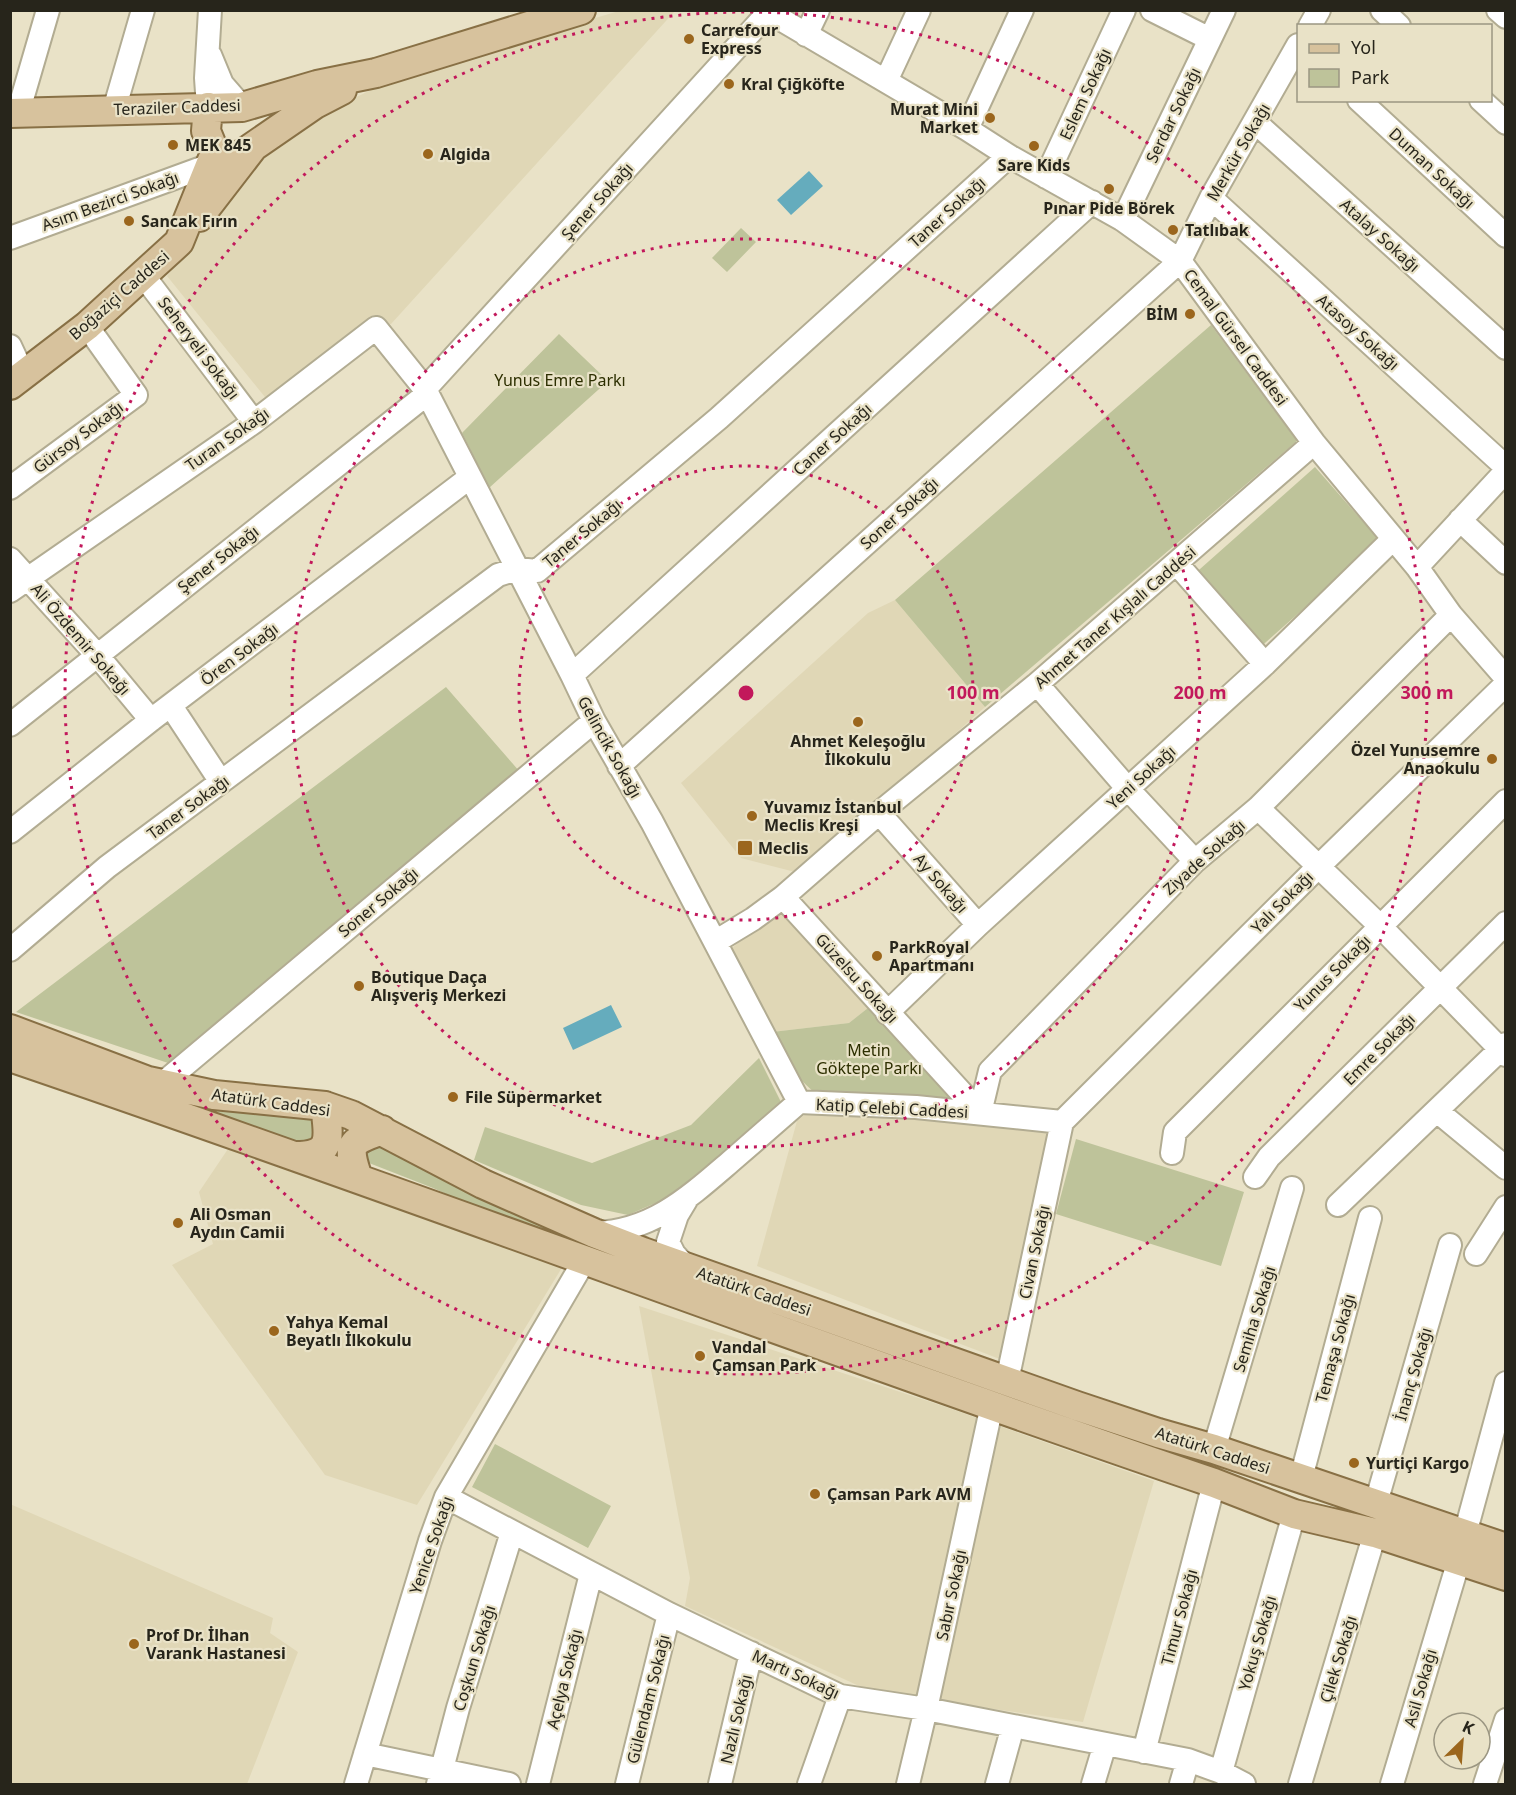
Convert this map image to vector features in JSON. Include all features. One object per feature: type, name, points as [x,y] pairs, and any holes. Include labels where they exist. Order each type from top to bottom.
[{"type":"main road","name":"Teraziler Caddesi","points":[[14,113],[242,107],[317,86],[376,73],[581,10]]},
{"type":"main road","name":"Teraziler Caddesi","points":[[252,148],[315,104],[376,73]]},
{"type":"main road","points":[[207,107],[206,131],[212,159],[222,156],[238,157],[252,148]]},
{"type":"main road","points":[[179,243],[259,137],[259,125],[252,114],[242,107]]},
{"type":"main road","name":"Boğaziçi Caddesi","points":[[17,379],[87,326],[179,243],[212,159]]},
{"type":"main road","name":"Atatürk Caddesi","points":[[10,1029],[148,1081],[214,1095],[325,1106],[351,1115],[483,1184],[594,1233],[1148,1430],[1214,1449],[1376,1503],[1462,1547],[1506,1576]]},
{"type":"main road","name":"Atatürk Caddesi","points":[[10,1057],[358,1178],[584,1261],[1214,1483],[1306,1518],[1375,1533],[1462,1547],[1506,1548]]},
{"type":"main road","points":[[295,1156],[311,1156],[326,1145],[328,1137],[325,1106]]},
{"type":"main road","points":[[358,1178],[352,1154],[353,1145],[358,1139],[382,1130]]},
{"type":"main road","points":[[1264,1503],[1272,1498],[1277,1489],[1278,1480],[1273,1469]]},
{"type":"main road","points":[[1306,1518],[1316,1491],[1313,1482]]},
{"type":"street","points":[[14,113],[48,10]]},
{"type":"street","points":[[114,110],[143,10]]},
{"type":"street","points":[[207,107],[206,78],[210,10]]},
{"type":"street","points":[[806,35],[818,10]]},
{"type":"street","points":[[886,81],[919,10]]},
{"type":"street","points":[[967,129],[1022,10]]},
{"type":"street","name":"Eslem Sokağı","points":[[1046,177],[1124,10]]},
{"type":"street","points":[[1152,10],[1210,39]]},
{"type":"street","name":"Serdar Sokağı","points":[[1123,220],[1224,10]]},
{"type":"street","points":[[1311,24],[1319,10]]},
{"type":"street","points":[[1382,10],[1396,24]]},
{"type":"street","points":[[1498,10],[1506,17]]},
{"type":"street","name":"Cemal Gürsel Caddesi","points":[[767,12],[1009,156],[1123,220],[1180,261],[1314,443],[1417,567],[1451,615],[1506,678]]},
{"type":"street","name":"Şener Sokağı","points":[[10,725],[426,391],[767,12]]},
{"type":"street","points":[[208,48],[222,84],[242,107]]},
{"type":"street","name":"Merkür Sokağı","points":[[1180,261],[1211,198],[1297,48]]},
{"type":"street","name":"Duman Sokağı","points":[[1361,102],[1506,236]]},
{"type":"street","points":[[1483,102],[1506,123]]},
{"type":"street","name":"Atalay Sokağı","points":[[1255,122],[1506,348]]},
{"type":"street","name":"Taner Sokağı","points":[[10,950],[107,867],[498,575],[517,569],[537,571],[719,418],[1009,156]]},
{"type":"street","name":"Asım Bezirci Sokağı","points":[[10,238],[212,159]]},
{"type":"street","name":"Atasoy Sokağı","points":[[1211,198],[1506,469]]},
{"type":"street","name":"Caner Sokağı","points":[[572,675],[1092,202]]},
{"type":"street","name":"Soner Sokağı","points":[[619,766],[1180,261]]},
{"type":"street","name":"Seheryeli Sokağı","points":[[143,275],[254,422]]},
{"type":"street","name":"Gürsoy Sokağı","points":[[10,488],[136,395],[87,326]]},
{"type":"street","name":"Turan Sokağı","points":[[19,584],[254,422],[376,328],[426,391]]},
{"type":"street","points":[[10,346],[17,379]]},
{"type":"street","name":"Gelincik Sokağı","points":[[426,391],[594,721],[652,822],[799,1102]]},
{"type":"street","name":"Ahmet Taner Kışlalı Caddesi","points":[[715,942],[783,897],[879,813],[1037,684],[1314,443]]},
{"type":"street","points":[[1417,567],[1506,469]]},
{"type":"street","name":"Ören Sokağı","points":[[10,832],[151,720],[469,478]]},
{"type":"street","points":[[1460,520],[1506,563]]},
{"type":"street","name":"Yeni Sokağı","points":[[887,1013],[978,926],[1265,664],[1393,539]]},
{"type":"street","name":"Ali Özdemir Sokağı","points":[[10,559],[19,584],[97,655],[151,720]]},
{"type":"street","points":[[1177,564],[1265,664]]},
{"type":"street","name":"Ziyade Sokağı","points":[[980,1113],[990,1071],[1195,861],[1258,808],[1451,615]]},
{"type":"street","points":[[1037,684],[1128,789],[1195,861]]},
{"type":"street","name":"Yalı Sokağı","points":[[1062,1122],[1506,684]]},
{"type":"street","points":[[171,706],[221,782]]},
{"type":"street","name":"Soner Sokağı","points":[[162,1084],[594,721]]},
{"type":"street","name":"Yunus Sokağı","points":[[1172,1152],[1175,1132],[1379,925],[1506,801]]},
{"type":"street","points":[[1258,808],[1504,1050],[1338,1205]]},
{"type":"street","name":"Ay Sokağı","points":[[879,813],[978,926]]},
{"type":"street","name":"Güzelsu Sokağı","points":[[783,897],[980,1113]]},
{"type":"street","name":"Emre Sokağı","points":[[1255,1177],[1269,1157],[1506,923]]},
{"type":"street","name":"Katip Çelebi Caddesi","points":[[594,1233],[617,1232],[640,1225],[686,1200],[799,1102],[916,1107],[1062,1122]]},
{"type":"street","points":[[1437,1111],[1506,1168]]},
{"type":"street","name":"Civan Sokağı","points":[[1007,1381],[1062,1122]]},
{"type":"street","name":"Semiha Sokağı","points":[[1214,1449],[1292,1188]]},
{"type":"street","name":"Katip Çelebi Caddesi","points":[[686,1200],[674,1222],[669,1242],[674,1254],[686,1266]]},
{"type":"street","points":[[1476,1254],[1506,1207]]},
{"type":"street","name":"Temaşa Sokağı","points":[[1313,1482],[1370,1218]]},
{"type":"street","name":"İnanç Sokağı","points":[[1376,1503],[1450,1245]]},
{"type":"street","name":"Yenice Sokağı","points":[[356,1785],[430,1541],[446,1497],[584,1261]]},
{"type":"street","name":"Asil Sokağı","points":[[1392,1785],[1462,1547],[1504,1391]]},
{"type":"street","name":"Sabır Sokağı","points":[[908,1785],[992,1405]]},
{"type":"street","name":"Timur Sokağı","points":[[1144,1752],[1214,1483]]},
{"type":"street","name":"Martı Sokağı","points":[[446,1497],[669,1614],[840,1696],[926,1709],[1188,1760],[1221,1772],[1244,1785]]},
{"type":"street","name":"Yokuş Sokağı","points":[[1221,1772],[1306,1518]]},
{"type":"street","name":"Coşkun Sokağı","points":[[440,1777],[458,1708],[512,1532]]},
{"type":"street","name":"Çilek Sokağı","points":[[1300,1785],[1375,1533]]},
{"type":"street","name":"Açelya Sokağı","points":[[538,1785],[591,1574]]},
{"type":"street","name":"Gülendam Sokağı","points":[[627,1785],[669,1614]]},
{"type":"street","name":"Nazlı Sokağı","points":[[720,1785],[751,1653]]},
{"type":"street","points":[[810,1785],[840,1696]]},
{"type":"street","points":[[1485,1785],[1506,1720]]},
{"type":"street","points":[[997,1785],[1013,1726]]},
{"type":"street","points":[[1093,1785],[1105,1744]]},
{"type":"street","points":[[365,1754],[440,1777],[510,1785]]},
{"type":"street","points":[[1181,1785],[1188,1760]]},
{"type":"shaded area","points":[[619,11],[675,11],[391,324],[374,325],[269,402],[167,276],[252,166],[313,118],[402,75]]},
{"type":"shaded area","name":"Ahmet Keleşoğlu İlkokulu","points":[[895,600],[985,707],[799,873],[741,858],[681,783],[868,613]]},
{"type":"shaded area","points":[[781,905],[873,1004],[849,1023],[772,1032],[730,950]]},
{"type":"shaded area","points":[[807,1113],[1052,1127],[1005,1361],[757,1266],[797,1121]]},
{"type":"shaded area","points":[[230,1146],[566,1261],[417,1505],[325,1475],[172,1265],[213,1244],[199,1192]]},
{"type":"shaded area","points":[[639,1306],[946,1407],[1154,1481],[1083,1722],[870,1691],[685,1606],[690,1578]]},
{"type":"shaded area","points":[[10,1504],[273,1618],[270,1633],[298,1652],[247,1784],[11,1784]]},
{"type":"green space","points":[[741,228],[756,242],[727,272],[712,258]]},
{"type":"green space","points":[[1211,325],[1297,441],[985,707],[895,600]]},
{"type":"green space","name":"Yunus Emre Parkı","points":[[559,334],[608,381],[489,488],[462,433]]},
{"type":"green space","points":[[1315,467],[1380,541],[1257,650],[1191,577]]},
{"type":"green space","points":[[446,687],[520,772],[174,1065],[16,1012]]},
{"type":"green space","name":"Metin Göktepe Parkı","points":[[873,1004],[970,1106],[820,1098],[802,1081],[772,1032],[849,1023]]},
{"type":"green space","points":[[11,1042],[312,1116],[321,1131],[306,1146]]},
{"type":"green space","points":[[759,1058],[782,1104],[683,1191],[628,1215],[581,1205],[474,1160],[485,1127],[592,1163],[691,1125]]},
{"type":"green space","points":[[1076,1139],[1244,1192],[1221,1266],[1056,1214]]},
{"type":"green space","points":[[368,1141],[622,1253],[619,1260],[464,1202],[369,1163],[361,1153]]},
{"type":"green space","points":[[495,1444],[611,1506],[588,1548],[472,1487]]},
{"type":"water","points":[[809,171],[823,186],[791,215],[777,200]]},
{"type":"water","points":[[611,1005],[622,1027],[573,1050],[563,1028]]},
{"type":"place","name":"Carrefour Express","points":[[689,39]]},
{"type":"place","name":"Kral Çiğköfte","points":[[729,84]]},
{"type":"place","name":"Murat Mini Market","points":[[990,118]]},
{"type":"place","name":"MEK 845","points":[[173,145]]},
{"type":"place","name":"Sare Kids","points":[[1034,146]]},
{"type":"place","name":"Algida","points":[[428,154]]},
{"type":"place","name":"Pınar Pide Börek","points":[[1109,189]]},
{"type":"place","name":"Sancak Fırın","points":[[129,221]]},
{"type":"place","name":"Tatlıbak","points":[[1173,230]]},
{"type":"place","name":"BİM","points":[[1190,314]]},
{"type":"place","name":"Ahmet Keleşoğlu İlkokulu","points":[[858,722]]},
{"type":"place","name":"Özel Yunusemre Anaokulu","points":[[1492,759]]},
{"type":"place","name":"Yuvamız İstanbul Meclis Kreşi","points":[[752,816]]},
{"type":"place","name":"Meclis","points":[[745,848]]},
{"type":"place","name":"ParkRoyal Apartmanı","points":[[877,956]]},
{"type":"place","name":"Boutique Daça Alışveriş Merkezi","points":[[359,986]]},
{"type":"place","name":"File Süpermarket","points":[[453,1097]]},
{"type":"place","name":"Ali Osman Aydın Camii","points":[[178,1223]]},
{"type":"place","name":"Yahya Kemal Beyatlı İlkokulu","points":[[274,1331]]},
{"type":"place","name":"Vandal Çamsan Park","points":[[700,1356]]},
{"type":"place","name":"Yurtiçi Kargo","points":[[1354,1463]]},
{"type":"place","name":"Çamsan Park AVM","points":[[815,1494]]},
{"type":"place","name":"Prof Dr. İlhan Varank Hastanesi","points":[[134,1644]]}]
